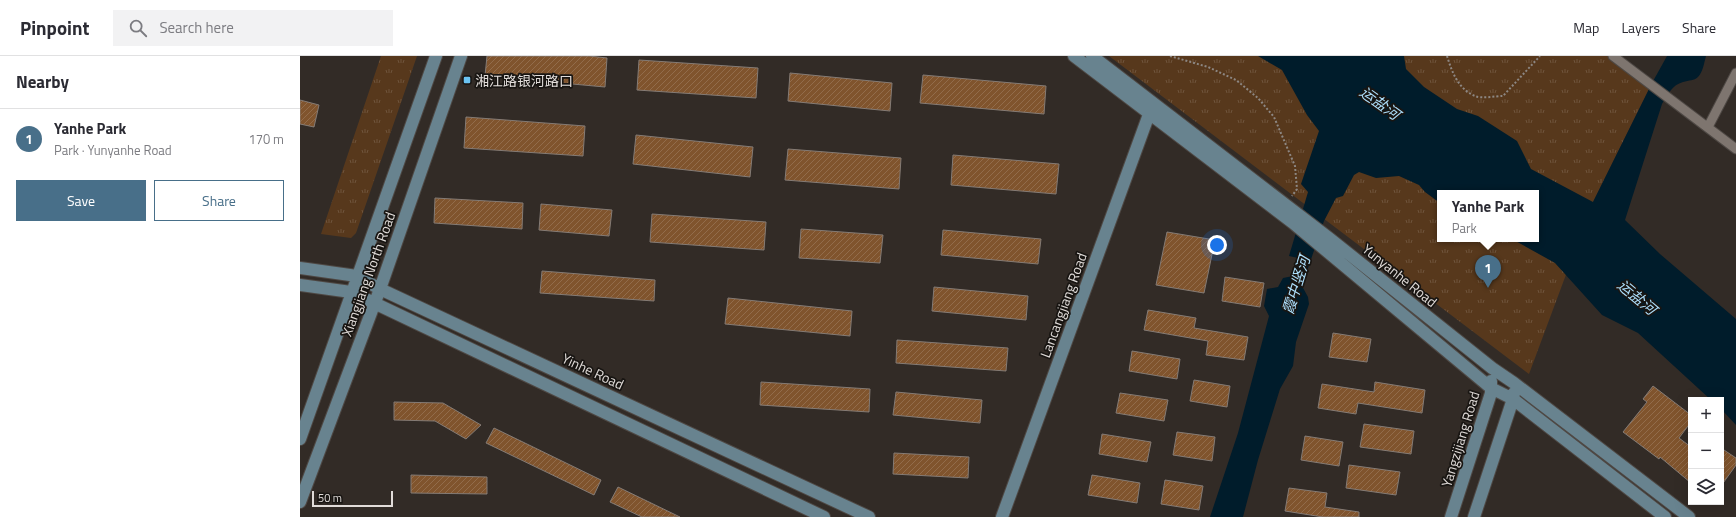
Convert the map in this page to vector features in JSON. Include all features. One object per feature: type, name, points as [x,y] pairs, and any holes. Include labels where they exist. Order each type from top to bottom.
[{"type":"main road","name":"Xiangjiang North Road","points":[[300,439],[436,56]]},
{"type":"main road","name":"Xiangjiang North Road","points":[[300,502],[375,303],[461,56]]},
{"type":"main road","name":"Yunyanhe Road","points":[[1074,56],[1151,108],[1291,213],[1491,388],[1513,399],[1665,517]]},
{"type":"main road","name":"Yunyanhe Road","points":[[1092,56],[1151,108],[1291,213]]},
{"type":"main road","name":"Lancangjiang Road","points":[[1002,517],[1151,108]]},
{"type":"main road","name":"Yunyanhe Road","points":[[1326,243],[1514,383],[1689,517]]},
{"type":"main road","name":"Yinhe Road","points":[[300,268],[357,276],[380,289],[869,517]]},
{"type":"main road","points":[[300,285],[351,292],[824,517]]},
{"type":"main road","name":"Yangzijiang Road","points":[[1451,517],[1491,388],[1492,368]]},
{"type":"main road","points":[[1474,517],[1513,399],[1514,383]]},
{"type":"street","points":[[1613,56],[1736,149]]},
{"type":"street","points":[[1708,127],[1736,73]]},
{"type":"path","points":[[1170,56],[1208,67],[1236,80],[1258,98],[1274,117],[1294,166],[1297,188],[1291,213]]},
{"type":"path","points":[[1448,56],[1451,68],[1459,84],[1475,96],[1503,96],[1540,56]]},
{"type":"green space","points":[[381,56],[417,56],[356,233],[351,238],[321,234]]},
{"type":"green space","points":[[1109,56],[1619,56],[1652,83],[1593,202],[1529,374]]},
{"type":"water","points":[[1258,56],[1404,56],[1406,69],[1424,87],[1457,109],[1478,116],[1517,141],[1531,169],[1593,202],[1667,56],[1706,56],[1700,75],[1695,79],[1676,85],[1662,104],[1625,220],[1660,254],[1736,319],[1736,425],[1724,412],[1724,397],[1708,397],[1638,333],[1602,315],[1555,263],[1517,242],[1539,242],[1539,190],[1437,190],[1437,201],[1425,192],[1419,185],[1399,176],[1376,178],[1359,172],[1354,175],[1343,196],[1336,198],[1324,221],[1302,286],[1308,297],[1309,304],[1296,342],[1293,366],[1280,389],[1258,460],[1243,517],[1210,517],[1238,433],[1269,316],[1264,306],[1267,289],[1278,287],[1283,278],[1293,276],[1298,258],[1289,256],[1308,192],[1301,184],[1319,131],[1307,115],[1282,70]]},
{"type":"building","points":[[487,56],[589,56],[607,58],[605,87],[485,76]]},
{"type":"building","points":[[639,60],[758,68],[756,98],[637,90]]},
{"type":"building","points":[[790,73],[892,83],[890,111],[788,101]]},
{"type":"building","points":[[923,75],[1046,86],[1044,114],[920,103]]},
{"type":"building","points":[[300,100],[319,105],[314,127],[300,124]]},
{"type":"building","points":[[466,117],[585,126],[583,156],[464,148]]},
{"type":"building","points":[[636,135],[753,147],[750,177],[633,164]]},
{"type":"building","points":[[788,149],[901,158],[899,189],[785,180]]},
{"type":"building","points":[[953,155],[1059,164],[1056,194],[951,185]]},
{"type":"building","points":[[435,198],[523,203],[522,229],[434,223]]},
{"type":"building","points":[[541,204],[612,210],[609,236],[539,230]]},
{"type":"building","points":[[652,214],[766,222],[764,250],[650,242]]},
{"type":"building","points":[[801,229],[883,235],[880,263],[799,258]]},
{"type":"building","points":[[943,230],[1041,239],[1038,264],[941,255]]},
{"type":"building","points":[[1167,232],[1215,240],[1204,293],[1156,285]]},
{"type":"building","points":[[542,271],[655,280],[654,301],[540,293]]},
{"type":"building","points":[[1225,277],[1264,283],[1260,307],[1222,301]]},
{"type":"building","points":[[934,287],[1028,296],[1026,320],[932,311]]},
{"type":"building","points":[[728,298],[852,311],[850,336],[725,324]]},
{"type":"building","points":[[1148,310],[1196,318],[1194,328],[1248,337],[1244,360],[1206,355],[1208,341],[1144,330]]},
{"type":"building","points":[[1333,333],[1371,339],[1367,362],[1329,357]]},
{"type":"building","points":[[897,340],[1008,348],[1006,371],[896,363]]},
{"type":"building","points":[[1132,351],[1180,359],[1177,379],[1129,371]]},
{"type":"building","points":[[1194,380],[1230,386],[1227,407],[1190,401]]},
{"type":"building","points":[[761,382],[870,389],[869,412],[760,405]]},
{"type":"building","points":[[1375,382],[1425,390],[1422,413],[1358,403],[1356,414],[1318,408],[1322,384],[1374,392]]},
{"type":"building","points":[[1653,386],[1688,413],[1688,426],[1679,438],[1688,445],[1688,480],[1660,457],[1659,459],[1623,432],[1647,402],[1643,399]]},
{"type":"building","points":[[896,392],[982,400],[980,423],[893,415]]},
{"type":"building","points":[[1120,393],[1168,400],[1164,421],[1116,413]]},
{"type":"building","points":[[394,402],[443,403],[481,425],[466,439],[435,421],[394,420]]},
{"type":"building","points":[[1364,424],[1414,431],[1411,454],[1360,447]]},
{"type":"building","points":[[494,428],[601,480],[594,495],[486,443]]},
{"type":"building","points":[[1177,432],[1215,437],[1212,461],[1173,455]]},
{"type":"building","points":[[1102,434],[1151,442],[1147,462],[1099,454]]},
{"type":"building","points":[[1305,436],[1343,442],[1339,466],[1301,460]]},
{"type":"building","points":[[1724,450],[1736,458],[1736,465],[1724,482]]},
{"type":"building","points":[[894,453],[969,457],[968,478],[893,474]]},
{"type":"building","points":[[1349,465],[1400,472],[1396,495],[1346,488]]},
{"type":"building","points":[[411,475],[487,477],[487,494],[411,493]]},
{"type":"building","points":[[1092,475],[1140,483],[1137,503],[1088,495]]},
{"type":"building","points":[[1165,480],[1203,486],[1199,510],[1161,504]]},
{"type":"building","points":[[618,487],[680,517],[642,517],[610,502]]},
{"type":"building","points":[[1289,488],[1327,493],[1325,507],[1359,512],[1359,517],[1323,517],[1285,511]]},
{"type":"place","name":"湘江路银河路口","points":[[467,80]]},
{"type":"place","name":"Yanhe Park","points":[[1488,288]]},
{"type":"water label","name":"运盐河","points":[[1380,103]]},
{"type":"water label","name":"霞中竖河","points":[[1296,285]]},
{"type":"water label","name":"运盐河","points":[[1637,297]]}]
